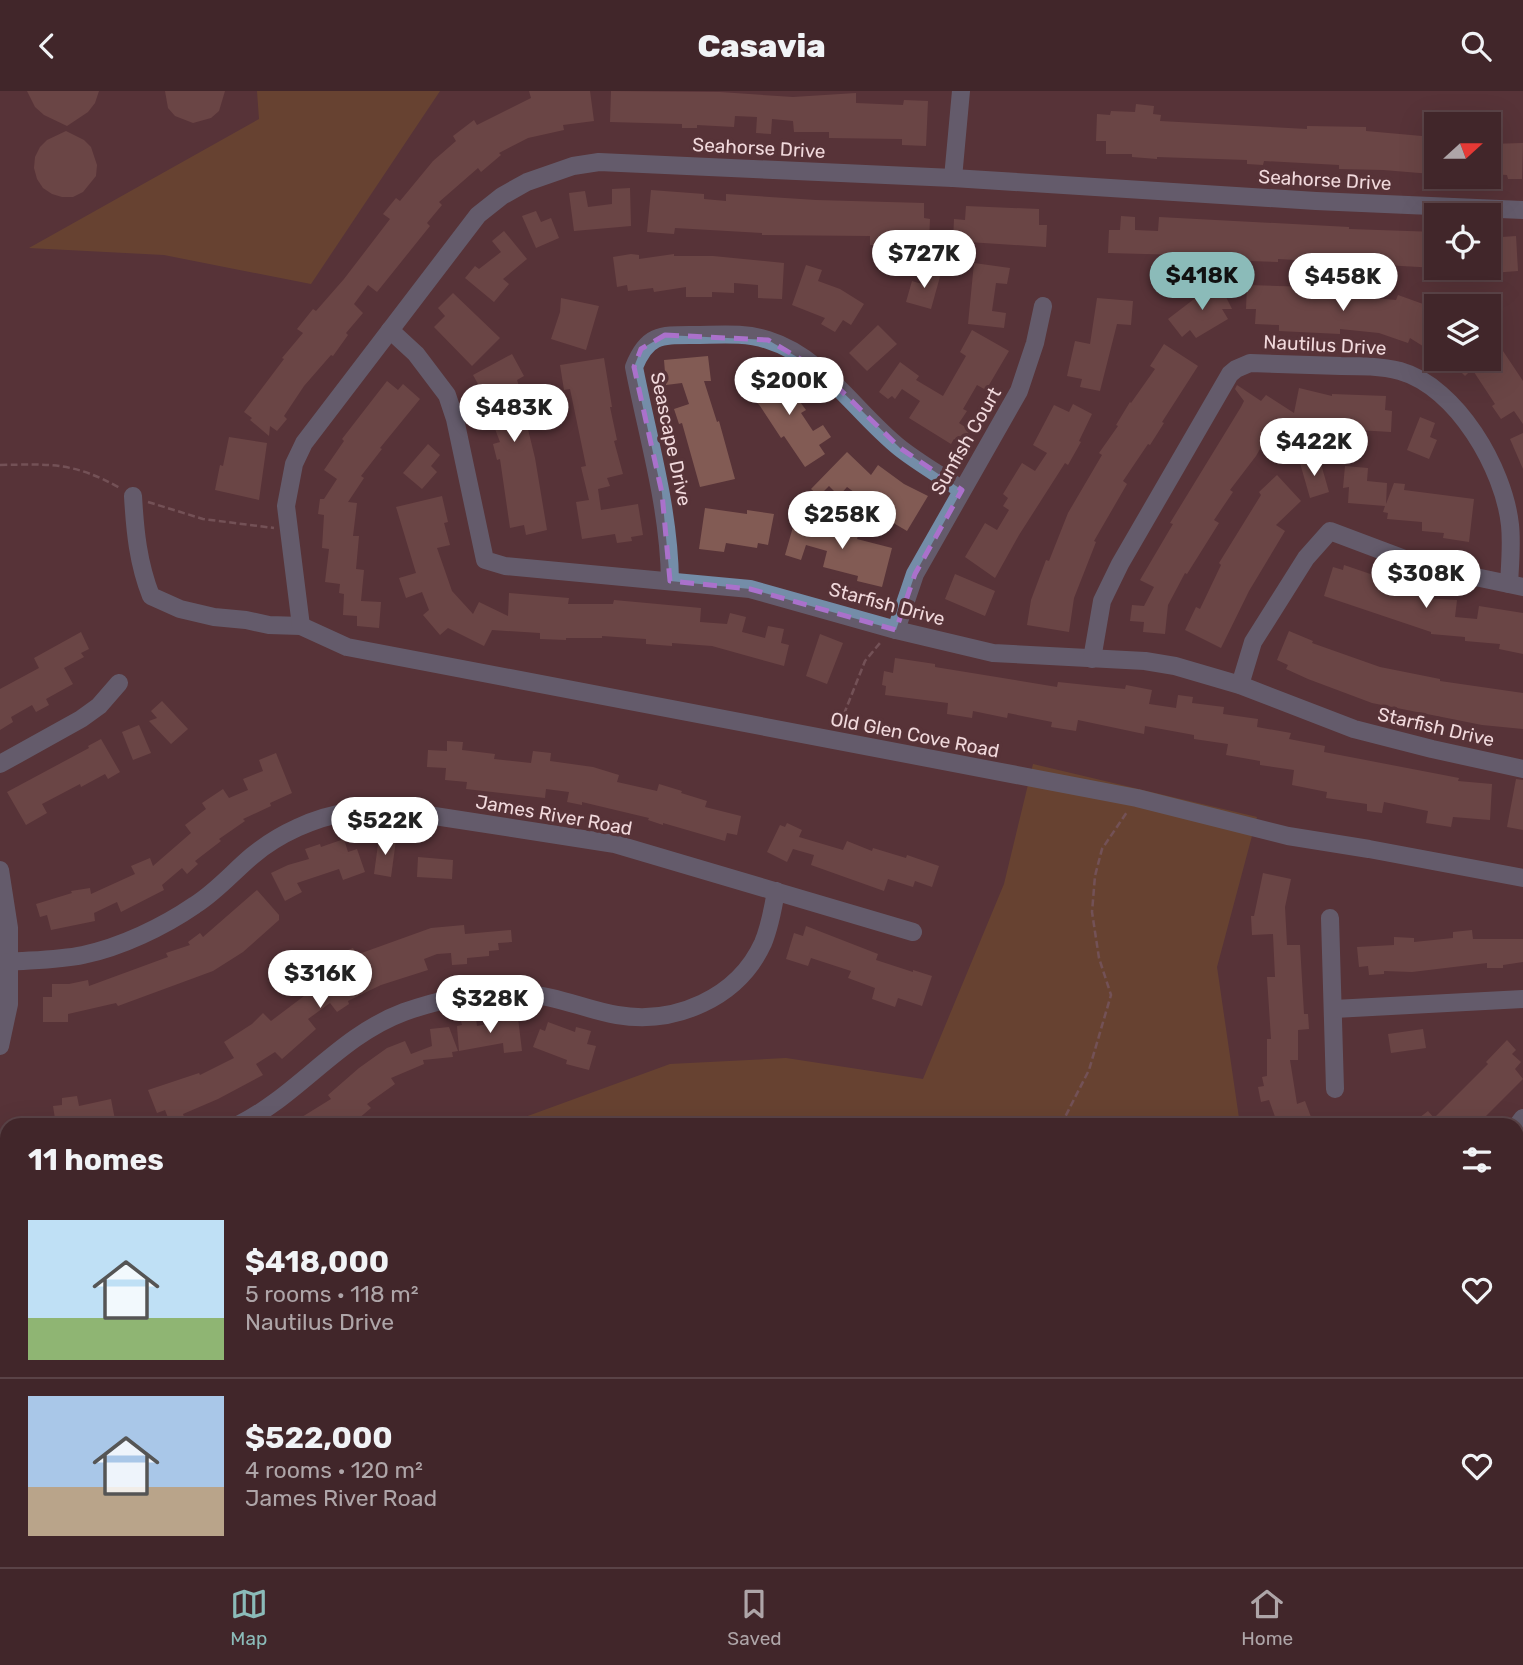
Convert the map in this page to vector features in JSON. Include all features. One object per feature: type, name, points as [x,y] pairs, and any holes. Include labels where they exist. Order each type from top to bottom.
[{"type":"street","points":[[953,179],[961,91]]},
{"type":"street","name":"Seahorse Drive","points":[[301,626],[288,530],[288,488],[294,464],[304,443],[478,215],[502,196],[527,182],[573,166],[599,162],[651,164],[1523,210]]},
{"type":"street","name":"Sunfish Court","points":[[896,630],[915,574],[1020,391],[1035,343],[1042,306]]},
{"type":"street","name":"Starfish Drive","points":[[390,330],[416,354],[447,395],[455,419],[485,561],[505,566],[750,589],[896,630],[993,653],[1145,661],[1175,666],[1240,685],[1354,729],[1523,769]]},
{"type":"street","name":"Seascape Drive","points":[[670,581],[662,493],[634,367],[641,349],[665,335],[744,335],[791,349],[821,371],[900,448],[962,490]]},
{"type":"street","name":"Nautilus Drive","points":[[1092,659],[1102,601],[1120,564],[1230,374],[1250,363],[1385,367],[1418,377],[1438,392],[1462,416],[1482,445],[1498,483],[1510,526],[1516,585]]},
{"type":"street","points":[[132,496],[136,544],[142,574],[151,596],[180,609],[214,617],[269,625],[301,626]]},
{"type":"street","points":[[1240,685],[1253,642],[1306,558],[1330,531],[1423,566],[1516,585]]},
{"type":"street","name":"Old Glen Cove Road","points":[[301,626],[347,647],[1137,797],[1288,836],[1523,878]]},
{"type":"street","points":[[0,764],[80,719],[99,706],[119,683]]},
{"type":"street","name":"James River Road","points":[[8,962],[81,955],[111,948],[194,906],[277,837],[322,820],[357,811],[402,811],[615,844],[913,932]]},
{"type":"street","points":[[0,870],[9,928],[9,1004],[0,1046]]},
{"type":"street","points":[[252,1118],[293,1089],[347,1042],[402,1013],[442,1001],[470,996],[527,993],[615,1014],[642,1017],[670,1014],[695,1006],[736,982],[750,965],[770,923],[776,891]]},
{"type":"street","points":[[1330,919],[1335,1089]]},
{"type":"street","points":[[1334,1009],[1523,999]]},
{"type":"path","points":[[0,465],[54,464],[71,467],[103,479],[132,496],[203,519],[288,530]]},
{"type":"path","points":[[834,741],[865,661],[881,640],[896,630]]},
{"type":"path","points":[[1065,1118],[1089,1070],[1111,995],[1099,958],[1092,912],[1095,876],[1102,849],[1137,797]]},
{"type":"highlighted area","points":[[665,335],[768,340],[821,371],[900,448],[962,490],[915,574],[896,630],[750,589],[670,581],[662,493],[634,367],[641,349]]},
{"type":"shaded area","points":[[257,91],[440,91],[311,284],[164,255],[29,248],[259,119]]},
{"type":"shaded area","points":[[1033,764],[1257,817],[1217,967],[1239,1118],[522,1118],[670,1064],[786,1058],[923,1079],[1004,884]]},
{"type":"building","points":[[27,91],[99,91],[88,112],[67,126],[44,115],[35,107]]},
{"type":"building","points":[[165,91],[225,91],[219,111],[211,118],[193,123],[175,116],[168,108]]},
{"type":"building","points":[[529,91],[590,91],[594,121],[563,125],[564,130],[528,138],[499,153],[501,155],[481,172],[478,168],[439,202],[442,205],[427,223],[430,226],[377,292],[368,285],[354,304],[363,313],[346,333],[348,335],[333,356],[331,355],[304,386],[284,416],[287,419],[277,431],[270,426],[269,436],[244,412],[303,333],[297,329],[344,279],[390,219],[383,214],[396,198],[400,201],[433,161],[456,141],[453,136],[474,120],[477,125],[531,98]]},
{"type":"building","points":[[611,91],[720,92],[793,97],[856,93],[856,103],[903,105],[904,100],[928,101],[926,146],[902,145],[902,139],[829,138],[829,132],[794,132],[793,121],[772,119],[771,134],[756,133],[757,117],[735,116],[734,127],[697,125],[697,128],[682,128],[682,124],[610,122]]},
{"type":"building","points":[[1136,104],[1154,106],[1153,114],[1161,115],[1160,121],[1307,129],[1307,126],[1366,127],[1366,131],[1424,136],[1424,173],[1339,169],[1339,165],[1264,161],[1263,165],[1247,164],[1247,160],[1157,159],[1132,157],[1132,154],[1106,154],[1106,141],[1096,141],[1097,114],[1110,115],[1111,111],[1135,112]]},
{"type":"building","points":[[66,131],[84,140],[91,147],[97,165],[96,176],[83,192],[73,197],[52,194],[43,188],[34,168],[40,147],[47,140]]},
{"type":"building","points":[[1523,143],[1522,179],[1508,179],[1507,175],[1502,175],[1502,144]]},
{"type":"building","points":[[630,188],[631,226],[574,231],[569,193],[585,191],[588,207],[612,204],[612,189]]},
{"type":"building","points":[[651,190],[704,194],[704,199],[726,201],[726,194],[924,203],[924,218],[930,219],[929,241],[895,239],[895,246],[870,245],[870,236],[762,235],[675,228],[674,234],[647,232]]},
{"type":"building","points":[[966,206],[1039,209],[1039,225],[1047,225],[1046,247],[953,241],[954,219],[965,220]]},
{"type":"building","points":[[536,211],[541,222],[551,218],[559,238],[536,248],[522,216]]},
{"type":"building","points":[[1121,216],[1135,217],[1135,230],[1158,231],[1159,217],[1424,232],[1424,267],[1108,253],[1109,230],[1120,230]]},
{"type":"building","points":[[504,231],[527,259],[503,279],[509,284],[494,302],[465,278],[475,266],[479,269],[501,252],[492,241]]},
{"type":"building","points":[[1516,236],[1518,271],[1501,272],[1502,237]]},
{"type":"building","points":[[674,254],[784,263],[782,299],[758,298],[758,285],[734,283],[734,293],[712,292],[712,297],[686,297],[686,287],[654,292],[653,288],[628,291],[627,285],[617,287],[613,257],[639,255],[639,259]]},
{"type":"building","points":[[974,263],[1010,268],[1007,284],[996,283],[992,311],[1006,313],[1004,328],[968,324]]},
{"type":"building","points":[[806,265],[822,270],[818,281],[840,289],[864,304],[851,325],[843,320],[835,332],[821,324],[825,318],[792,305]]},
{"type":"building","points":[[926,269],[941,273],[931,309],[906,302],[912,281],[922,284]]},
{"type":"building","points":[[1218,281],[1232,309],[1222,309],[1228,319],[1196,338],[1190,330],[1182,337],[1168,319],[1198,296],[1196,293]]},
{"type":"building","points":[[1247,285],[1341,288],[1341,295],[1396,300],[1398,295],[1424,304],[1424,347],[1410,338],[1408,343],[1379,333],[1340,329],[1340,334],[1279,331],[1279,325],[1255,324],[1256,309],[1246,309]]},
{"type":"building","points":[[453,293],[500,338],[472,366],[434,327],[445,316],[438,308]]},
{"type":"building","points":[[561,298],[599,306],[586,350],[551,339],[560,312]]},
{"type":"building","points":[[1097,298],[1133,301],[1131,325],[1117,324],[1100,391],[1080,387],[1082,379],[1067,376],[1075,341],[1090,344]]},
{"type":"building","points":[[878,325],[897,344],[867,371],[849,353]]},
{"type":"building","points":[[972,330],[1009,351],[986,390],[977,385],[963,409],[967,411],[959,423],[971,431],[963,444],[954,439],[951,444],[909,418],[920,401],[902,389],[895,399],[892,396],[888,399],[879,392],[900,362],[919,376],[916,380],[943,396],[966,356],[960,352]]},
{"type":"building","points":[[1164,344],[1198,366],[1150,445],[1148,444],[1123,481],[1127,484],[1094,541],[1096,542],[1074,598],[1069,632],[1027,625],[1031,600],[1068,513],[1102,455],[1099,453],[1118,426],[1116,425],[1130,402],[1155,369],[1150,366]]},
{"type":"building","points":[[1501,348],[1523,381],[1523,424],[1514,411],[1501,419],[1492,406],[1495,404],[1473,371],[1501,371]]},
{"type":"building","points":[[512,354],[524,376],[517,380],[529,416],[525,417],[547,530],[526,535],[524,525],[510,528],[500,459],[497,460],[493,444],[500,442],[487,408],[491,407],[473,375]]},
{"type":"building","points":[[708,356],[711,381],[704,381],[717,422],[719,421],[735,479],[700,487],[682,423],[679,424],[674,409],[689,404],[682,383],[666,385],[664,360]]},
{"type":"building","points":[[604,358],[617,440],[614,441],[623,474],[607,478],[610,486],[598,489],[601,510],[638,504],[643,535],[631,537],[632,541],[617,543],[615,534],[582,539],[576,502],[589,500],[581,467],[586,466],[570,389],[564,390],[560,365]]},
{"type":"building","points":[[777,371],[806,410],[801,413],[813,431],[823,425],[831,437],[819,445],[825,454],[805,467],[784,436],[781,438],[745,389],[761,376],[765,381]]},
{"type":"building","points":[[387,381],[398,390],[403,384],[420,399],[380,448],[382,449],[361,476],[364,478],[348,502],[357,503],[353,536],[359,536],[356,569],[364,570],[361,601],[381,602],[379,628],[357,626],[357,616],[343,615],[344,594],[339,593],[340,584],[325,582],[329,549],[322,548],[324,515],[318,514],[320,499],[324,499],[337,479],[324,470],[344,441],[342,439]]},
{"type":"building","points":[[1237,385],[1261,401],[1266,395],[1294,413],[1299,388],[1332,396],[1386,396],[1385,410],[1392,411],[1391,432],[1357,430],[1356,433],[1318,429],[1319,431],[1276,421],[1256,456],[1230,490],[1233,492],[1214,520],[1219,523],[1187,574],[1185,573],[1168,605],[1165,634],[1143,632],[1144,622],[1130,621],[1132,605],[1144,606],[1154,587],[1140,580],[1173,524],[1170,523],[1244,401],[1235,389]]},
{"type":"building","points":[[1073,404],[1092,414],[1079,441],[1081,442],[1019,535],[995,578],[965,557],[985,523],[997,530],[1009,510],[1003,506],[1008,498],[1003,494],[1022,463],[1035,471],[1047,453],[1033,445],[1054,405],[1069,412]]},
{"type":"building","points":[[1420,417],[1435,423],[1430,437],[1437,440],[1429,459],[1407,450]]},
{"type":"building","points":[[1523,433],[1523,469],[1510,439]]},
{"type":"building","points":[[229,437],[267,443],[259,500],[215,490]]},
{"type":"building","points":[[428,444],[440,455],[431,466],[437,472],[422,489],[403,473]]},
{"type":"building","points":[[847,452],[871,475],[878,465],[904,484],[928,496],[907,531],[885,518],[886,515],[847,487],[839,496],[829,486],[819,496],[811,489]]},
{"type":"building","points":[[1319,457],[1329,492],[1310,498],[1300,463]]},
{"type":"building","points":[[1345,466],[1368,468],[1367,481],[1387,483],[1386,504],[1394,483],[1405,484],[1404,490],[1474,499],[1469,542],[1443,538],[1444,533],[1422,531],[1422,522],[1387,519],[1388,513],[1383,512],[1385,506],[1348,503],[1349,487],[1343,488]]},
{"type":"building","points":[[1277,475],[1301,501],[1276,525],[1285,531],[1249,591],[1221,648],[1185,630],[1196,607],[1200,609],[1221,565],[1219,563],[1261,495],[1259,492]]},
{"type":"building","points":[[442,496],[448,522],[444,523],[450,545],[437,548],[452,591],[473,614],[479,602],[508,616],[509,593],[569,598],[568,604],[613,604],[614,600],[701,608],[700,622],[727,624],[730,613],[746,617],[742,632],[765,638],[768,626],[784,629],[781,643],[789,645],[784,666],[712,646],[646,644],[646,639],[602,636],[566,640],[540,639],[540,633],[492,630],[484,646],[448,628],[440,635],[423,615],[429,610],[422,592],[406,598],[399,578],[416,573],[396,507]]},
{"type":"building","points":[[705,508],[747,514],[747,510],[774,514],[768,545],[758,543],[757,548],[726,543],[724,552],[699,549]]},
{"type":"building","points":[[795,520],[832,531],[834,523],[860,530],[857,539],[892,548],[882,587],[857,581],[858,576],[823,567],[827,551],[806,545],[801,560],[785,555]]},
{"type":"building","points":[[1344,565],[1388,580],[1386,588],[1409,596],[1411,589],[1425,593],[1423,598],[1457,600],[1455,617],[1477,619],[1479,606],[1523,613],[1523,654],[1499,649],[1500,644],[1431,634],[1324,596],[1333,567],[1343,570]]},
{"type":"building","points":[[955,574],[995,591],[985,616],[945,599]]},
{"type":"building","points":[[1289,631],[1313,641],[1312,643],[1380,667],[1440,681],[1523,693],[1523,729],[1482,725],[1372,703],[1308,679],[1286,669],[1288,665],[1277,660]]},
{"type":"building","points":[[81,632],[89,649],[81,653],[84,657],[64,668],[73,684],[46,699],[49,705],[36,712],[32,705],[11,717],[13,722],[0,730],[0,689],[39,668],[34,658]]},
{"type":"building","points":[[820,634],[843,643],[827,684],[806,676]]},
{"type":"building","points":[[895,658],[1057,687],[1058,682],[1125,689],[1126,685],[1152,690],[1149,704],[1176,708],[1178,695],[1193,697],[1192,703],[1224,707],[1223,714],[1258,719],[1257,727],[1291,733],[1289,739],[1325,746],[1324,752],[1459,778],[1458,781],[1492,784],[1490,820],[1453,817],[1451,827],[1426,823],[1428,811],[1384,802],[1382,813],[1367,811],[1367,804],[1326,798],[1327,792],[1292,785],[1294,770],[1260,765],[1260,761],[1226,755],[1228,744],[1194,739],[1194,735],[1145,726],[1144,734],[1078,720],[1076,731],[1051,727],[1052,722],[1008,713],[1007,718],[973,711],[972,718],[947,714],[948,703],[885,695],[886,686],[882,685],[884,671],[893,673]]},
{"type":"building","points":[[162,701],[188,729],[171,744],[149,721],[157,718],[151,711]]},
{"type":"building","points":[[139,725],[151,753],[133,760],[122,732]]},
{"type":"building","points":[[101,739],[120,772],[108,779],[105,774],[81,787],[80,784],[42,804],[47,813],[26,825],[7,792]]},
{"type":"building","points":[[447,741],[463,742],[462,750],[495,754],[494,759],[531,763],[533,751],[551,753],[550,761],[593,767],[619,775],[617,782],[657,791],[659,784],[682,791],[681,793],[707,801],[705,807],[741,816],[737,835],[727,833],[725,841],[663,825],[648,820],[649,818],[582,802],[582,805],[567,802],[569,792],[546,789],[545,798],[466,789],[467,782],[445,780],[446,768],[427,767],[428,750],[447,751]]},
{"type":"building","points":[[276,753],[292,793],[243,819],[245,821],[219,839],[221,841],[195,861],[198,864],[187,874],[182,868],[162,885],[164,890],[121,912],[117,902],[94,913],[95,921],[51,930],[47,915],[40,917],[36,904],[72,893],[71,891],[90,888],[91,894],[135,874],[131,866],[150,858],[153,866],[191,833],[185,825],[206,809],[202,803],[223,789],[229,798],[248,790],[243,779],[263,771],[259,760]]},
{"type":"building","points":[[1516,779],[1523,780],[1523,830],[1507,827]]},
{"type":"building","points":[[787,823],[802,830],[799,837],[843,850],[847,841],[872,851],[873,848],[906,858],[907,855],[939,866],[932,887],[915,881],[913,887],[888,879],[884,891],[811,865],[814,855],[793,849],[787,862],[767,852],[780,825],[785,827]]},
{"type":"building","points":[[379,837],[396,840],[391,877],[374,874]]},
{"type":"building","points":[[344,839],[348,852],[357,849],[365,872],[343,880],[339,869],[297,883],[302,892],[285,901],[271,873],[309,859],[305,849]]},
{"type":"building","points":[[418,857],[453,860],[452,879],[417,877]]},
{"type":"building","points":[[1263,873],[1291,879],[1285,907],[1287,945],[1300,945],[1304,1014],[1308,1014],[1309,1029],[1298,1030],[1298,1060],[1290,1060],[1297,1104],[1305,1101],[1311,1117],[1308,1118],[1275,1118],[1269,1100],[1261,1102],[1258,1087],[1264,1086],[1262,1077],[1267,1076],[1267,1039],[1271,1039],[1267,977],[1275,977],[1273,934],[1252,935],[1251,916],[1254,916]]},
{"type":"building","points":[[257,890],[279,915],[279,920],[243,952],[213,971],[118,1006],[116,1003],[68,1014],[68,1022],[43,1022],[43,997],[52,997],[52,984],[88,980],[89,986],[168,957],[166,953],[190,945],[188,942],[200,933],[203,937]]},
{"type":"building","points":[[464,925],[465,934],[511,930],[512,942],[498,943],[499,950],[489,951],[489,956],[467,958],[467,964],[452,965],[451,953],[437,954],[424,959],[428,970],[381,985],[348,1001],[349,1004],[337,1012],[330,1003],[308,1019],[316,1029],[282,1059],[275,1052],[256,1064],[263,1075],[183,1114],[182,1118],[168,1118],[165,1110],[157,1113],[148,1090],[199,1073],[200,1075],[234,1058],[224,1042],[252,1024],[263,1013],[271,1021],[312,990],[309,985],[338,966],[334,956],[353,948],[356,955],[431,928]]},
{"type":"building","points":[[806,926],[878,954],[876,960],[932,976],[922,1006],[898,998],[895,1007],[872,999],[875,988],[848,978],[851,971],[811,958],[808,966],[786,959],[794,933],[803,936]]},
{"type":"building","points":[[1472,930],[1473,939],[1523,939],[1523,962],[1503,965],[1503,968],[1487,968],[1487,963],[1412,972],[1384,971],[1384,974],[1369,975],[1368,966],[1359,967],[1357,947],[1394,945],[1394,937],[1414,938],[1414,942],[1453,938],[1453,932]]},
{"type":"building","points":[[518,1018],[522,1051],[504,1053],[503,1043],[459,1051],[457,1026],[462,1025],[461,1021],[476,1019],[477,1026]]},
{"type":"building","points":[[548,1022],[575,1032],[576,1027],[591,1031],[587,1044],[596,1046],[589,1070],[566,1064],[567,1060],[533,1047],[540,1029],[545,1031]]},
{"type":"building","points":[[449,1027],[458,1051],[452,1052],[453,1057],[423,1060],[424,1064],[391,1078],[395,1084],[367,1104],[371,1108],[359,1118],[300,1118],[331,1099],[328,1095],[387,1048],[405,1041],[411,1054],[432,1046],[430,1029]]},
{"type":"building","points":[[1423,1029],[1426,1048],[1391,1053],[1388,1034]]},
{"type":"building","points":[[1507,1040],[1516,1050],[1512,1054],[1521,1062],[1515,1069],[1523,1079],[1484,1118],[1434,1118],[1488,1064],[1486,1062]]},
{"type":"building","points":[[77,1096],[79,1106],[111,1099],[115,1118],[55,1118],[53,1106],[62,1105],[62,1098]]},
{"type":"building","points":[[1428,1111],[1434,1118],[1419,1118]]}]
